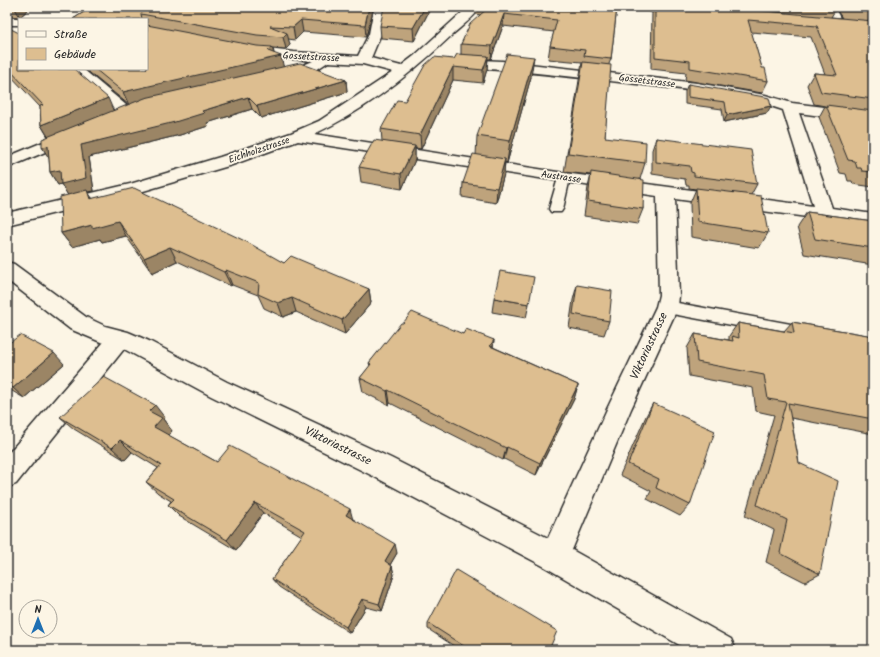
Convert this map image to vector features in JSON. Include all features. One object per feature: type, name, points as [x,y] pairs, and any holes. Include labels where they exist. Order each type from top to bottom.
[{"type":"street","points":[[363,60],[375,34],[380,7]]},
{"type":"street","name":"Eichholzstrasse","points":[[7,219],[134,188],[226,161],[297,136],[346,110],[419,59],[481,7]]},
{"type":"street","points":[[645,7],[697,12]]},
{"type":"street","points":[[7,21],[18,21]]},
{"type":"street","points":[[824,24],[853,26]]},
{"type":"street","name":"Gossetstrasse","points":[[240,49],[276,55],[363,60],[403,70]]},
{"type":"street","points":[[269,77],[313,67],[325,58]]},
{"type":"street","name":"Gossetstrasse","points":[[419,59],[438,62],[502,65],[697,87],[765,99],[790,107],[873,118]]},
{"type":"street","points":[[75,70],[133,111],[112,119]]},
{"type":"street","points":[[790,107],[824,213]]},
{"type":"street","points":[[7,163],[84,130]]},
{"type":"street","name":"Austrasse","points":[[297,136],[564,178],[873,220]]},
{"type":"street","name":"Viktoriastrasse","points":[[555,557],[619,409],[667,307],[669,296],[666,191]]},
{"type":"street","name":"Viktoriastrasse","points":[[7,268],[78,323],[101,334],[120,338],[141,347],[220,389],[382,467],[555,557],[720,650]]},
{"type":"street","points":[[7,475],[120,338]]},
{"type":"lane","points":[[830,7],[840,25]]},
{"type":"lane","points":[[556,209],[564,178]]},
{"type":"lane","points":[[667,307],[826,336]]},
{"type":"building","points":[[92,7],[369,7],[365,25],[301,20],[293,27],[270,26],[287,33],[283,37],[257,35],[141,14],[142,18],[75,18]]},
{"type":"building","points":[[384,7],[425,7],[413,28],[380,26]]},
{"type":"building","points":[[489,7],[524,7],[542,10],[555,7],[617,7],[611,59],[584,56],[585,50],[550,46],[557,20],[504,14],[492,46],[461,44],[470,24]]},
{"type":"building","points":[[655,7],[721,7],[873,21],[873,99],[821,92],[814,73],[837,75],[817,26],[748,20],[762,68],[765,68],[768,81],[690,68],[690,61],[655,57]]},
{"type":"building","points":[[849,7],[873,7],[873,9]]},
{"type":"building","points":[[148,25],[257,46],[272,47],[268,51],[281,56],[123,92],[96,70],[148,70]]},
{"type":"building","points":[[7,27],[18,32],[18,70],[75,70],[108,98],[41,125],[40,106],[43,105],[7,67]]},
{"type":"building","points":[[457,54],[488,56],[483,70],[453,67],[420,135],[381,129],[397,100],[405,101],[425,65],[434,57],[454,59]]},
{"type":"building","points":[[507,54],[534,57],[510,141],[477,136]]},
{"type":"building","points":[[583,62],[611,65],[605,137],[646,142],[645,163],[568,153]]},
{"type":"building","points":[[300,63],[346,80],[257,106],[248,97],[202,111],[204,113],[175,122],[81,145],[86,178],[61,184],[60,170],[50,172],[48,146],[42,147],[42,139],[145,98]]},
{"type":"building","points":[[688,84],[769,98],[771,106],[727,115],[725,102],[688,97]]},
{"type":"building","points":[[826,105],[873,111],[873,172],[862,171],[861,168],[857,168],[855,161],[848,160]]},
{"type":"building","points":[[656,138],[751,150],[757,184],[694,176],[694,173],[691,172],[690,166],[656,162]]},
{"type":"building","points":[[374,140],[415,146],[401,174],[359,167]]},
{"type":"building","points":[[473,154],[505,159],[497,188],[463,183]]},
{"type":"building","points":[[591,172],[644,180],[643,209],[588,201]]},
{"type":"building","points":[[134,188],[247,242],[284,263],[291,256],[369,289],[342,320],[292,298],[278,303],[258,294],[259,283],[226,270],[224,272],[170,247],[144,258],[118,221],[92,228],[92,225],[61,233],[60,197],[87,190],[90,199]]},
{"type":"building","points":[[696,188],[761,196],[768,233],[698,222]]},
{"type":"building","points":[[807,212],[873,221],[873,248],[815,239]]},
{"type":"building","points":[[500,271],[534,277],[529,304],[494,298]]},
{"type":"building","points":[[577,285],[612,291],[609,321],[573,314]]},
{"type":"building","points":[[412,312],[463,334],[466,329],[494,340],[490,346],[578,385],[540,463],[360,378],[371,364],[369,363],[401,323],[403,323]]},
{"type":"building","points":[[792,322],[873,336],[873,419],[788,403],[799,463],[838,481],[820,574],[780,553],[787,520],[757,505],[786,402],[768,399],[764,375],[697,362],[695,334],[733,341],[732,336],[739,338],[738,323],[794,333]]},
{"type":"building","points":[[20,335],[54,353],[13,388],[7,384],[7,345]]},
{"type":"building","points":[[104,377],[155,405],[149,411],[162,418],[154,427],[217,462],[230,446],[350,509],[346,515],[395,544],[385,561],[392,566],[379,604],[362,599],[346,627],[272,579],[305,531],[255,503],[227,540],[168,505],[174,499],[146,482],[161,465],[120,440],[112,448],[60,417]]},
{"type":"building","points":[[653,403],[715,431],[690,505],[656,488],[659,479],[628,464]]},
{"type":"building","points":[[456,570],[557,631],[549,650],[470,650],[428,623]]}]
